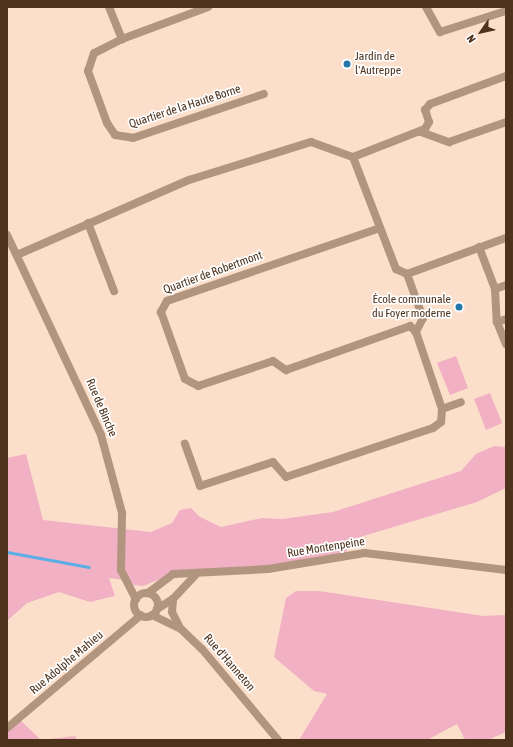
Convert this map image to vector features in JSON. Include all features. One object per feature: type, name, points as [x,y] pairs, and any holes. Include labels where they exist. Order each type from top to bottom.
[{"type":"street","points":[[110,7],[122,39]]},
{"type":"street","name":"Quartier de la Haute Borne","points":[[208,7],[122,39],[94,53],[88,65],[107,123],[112,132],[123,138],[264,94]]},
{"type":"street","points":[[426,7],[440,32],[506,11]]},
{"type":"street","points":[[17,254],[189,180],[311,142],[352,157],[421,132],[428,126],[424,110],[430,104],[506,76]]},
{"type":"street","points":[[421,132],[450,142],[506,122]]},
{"type":"street","points":[[352,157],[396,269],[408,274],[506,238]]},
{"type":"street","points":[[88,223],[114,291]]},
{"type":"street","name":"Quartier de Robertmont","points":[[380,228],[166,301],[161,312],[185,379],[198,386],[273,361],[286,370],[410,326],[416,332]]},
{"type":"street","name":"Rue de Binche","points":[[7,235],[101,435],[122,513],[121,570],[136,599]]},
{"type":"street","points":[[480,247],[494,289],[497,322],[506,344]]},
{"type":"street","points":[[185,444],[200,486],[273,462],[286,477],[433,428],[441,422],[442,409],[416,332],[423,318],[408,274]]},
{"type":"street","points":[[494,289],[506,285]]},
{"type":"street","points":[[497,322],[506,319]]},
{"type":"street","points":[[442,409],[460,402]]},
{"type":"street","name":"Rue Montenpeine","points":[[148,593],[173,574],[197,574],[268,569],[365,553],[506,570]]},
{"type":"street","points":[[155,612],[157,600],[148,593],[136,599],[134,607],[141,615],[155,612],[173,599],[197,574]]},
{"type":"street","points":[[173,599],[174,618],[181,629]]},
{"type":"street","name":"Rue d'Hanneton","points":[[155,612],[181,629],[202,649],[278,740]]},
{"type":"street","name":"Rue Adolphe Mahieu","points":[[7,728],[141,615]]},
{"type":"shaded area","points":[[456,356],[468,388],[450,395],[437,363]]},
{"type":"shaded area","points":[[490,393],[502,423],[486,430],[474,399]]},
{"type":"shaded area","points":[[494,446],[506,447],[506,488],[477,502],[350,540],[345,556],[285,567],[173,574],[143,586],[134,585],[122,571],[124,580],[109,578],[115,596],[90,602],[59,592],[27,603],[7,621],[7,458],[26,454],[43,520],[151,532],[172,523],[180,510],[191,508],[200,517],[221,527],[262,518],[282,519],[333,512],[461,471],[476,454]]},
{"type":"shaded area","points":[[296,591],[319,591],[483,616],[506,615],[506,732],[488,740],[465,740],[457,724],[427,740],[299,740],[327,694],[314,691],[274,657],[286,598]]},
{"type":"shaded area","points":[[19,719],[41,740],[7,740],[7,728]]},
{"type":"shaded area","points":[[75,736],[77,740],[41,740]]},
{"type":"waterway","points":[[7,552],[89,567]]},
{"type":"place","name":"Jardin de l'Autreppe","points":[[347,64]]},
{"type":"place","name":"École communale du Foyer moderne","points":[[459,307]]}]
